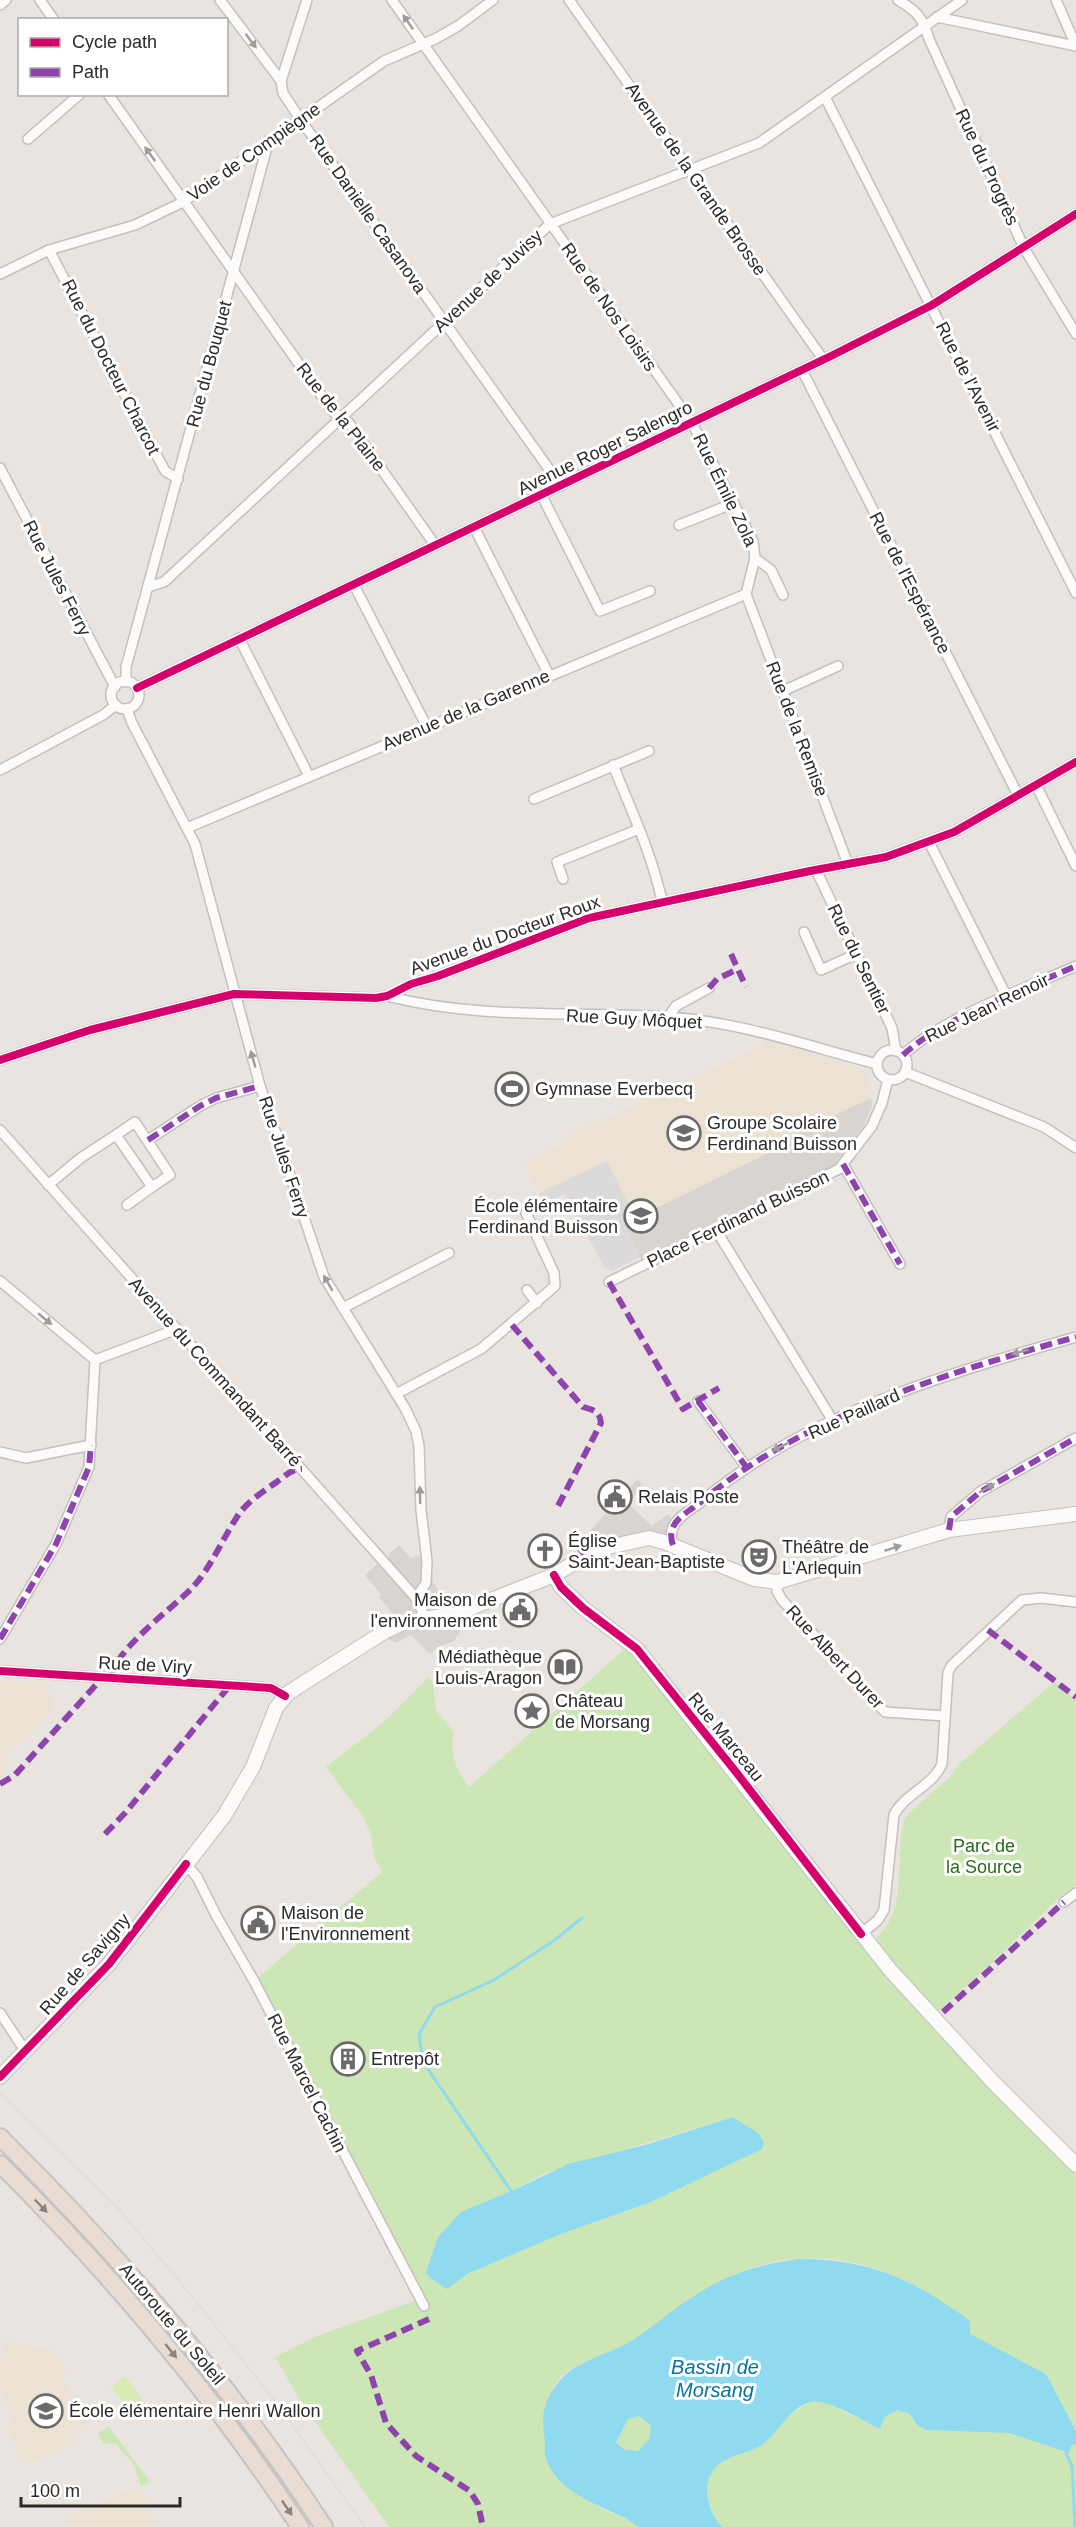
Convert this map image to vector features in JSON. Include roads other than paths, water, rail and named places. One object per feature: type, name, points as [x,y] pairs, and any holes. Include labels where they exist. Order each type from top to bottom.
[{"type":"highway","name":"Autoroute du Soleil","points":[[0,2137],[90,2228],[192,2345],[279,2460],[324,2527]]},
{"type":"highway","name":"Autoroute du Soleil","points":[[0,2164],[74,2239],[164,2343],[222,2416],[300,2527]]},
{"type":"main road","points":[[285,1696],[301,1683],[384,1632],[403,1623],[425,1617],[458,1613],[554,1575],[591,1553],[609,1547],[649,1538],[673,1545],[754,1579],[777,1582],[949,1530],[1076,1514]]},
{"type":"main road","name":"Rue Marceau","points":[[554,1575],[569,1595],[637,1649],[736,1772],[861,1934],[934,2020],[1076,2165]]},
{"type":"main road","name":"Rue de Savigny","points":[[0,2077],[116,1957],[224,1816],[242,1789],[272,1717],[285,1696]]},
{"type":"street","points":[[0,5],[6,0]]},
{"type":"street","points":[[40,0],[53,18]]},
{"type":"street","name":"Rue Danielle Casanova","points":[[220,0],[281,81],[283,93],[300,119],[561,486]]},
{"type":"street","points":[[281,81],[307,0]]},
{"type":"street","name":"Rue de Nos Loisirs","points":[[392,0],[692,423]]},
{"type":"street","name":"Voie de Compiègne","points":[[0,274],[50,250],[135,225],[183,202],[384,61],[458,26],[493,0]]},
{"type":"street","name":"Avenue de la Grande Brosse","points":[[568,0],[823,359]]},
{"type":"street","points":[[898,0],[915,10],[925,26]]},
{"type":"street","name":"Avenue de Juvisy","points":[[148,587],[164,582],[550,224],[759,142],[962,0]]},
{"type":"street","points":[[1056,0],[1076,46]]},
{"type":"street","points":[[937,17],[1076,46]]},
{"type":"street","name":"Rue du Progrès","points":[[925,26],[1024,248],[1076,334]]},
{"type":"street","points":[[28,139],[78,96]]},
{"type":"street","name":"Rue de la Plaine","points":[[109,96],[333,412],[349,423],[435,545]]},
{"type":"street","name":"Rue de l'Avenir","points":[[825,97],[1076,593]]},
{"type":"street","name":"Rue du Bouquet","points":[[148,587],[269,140]]},
{"type":"street","name":"Avenue Roger Salengro","points":[[137,688],[238,638],[542,496],[932,305],[1076,214]]},
{"type":"street","name":"Rue du Docteur Charcot","points":[[50,250],[165,471],[178,479]]},
{"type":"street","name":"Rue de l'Espérance","points":[[802,370],[1018,795]]},
{"type":"street","name":"Rue Émile Zola","points":[[692,423],[753,540],[755,558],[746,594]]},
{"type":"street","name":"Rue Jules Ferry","points":[[0,468],[115,687]]},
{"type":"street","points":[[542,496],[600,611],[650,591]]},
{"type":"street","points":[[679,525],[734,503]]},
{"type":"street","points":[[474,527],[549,675]]},
{"type":"street","name":"Rue Émile Zola","points":[[755,558],[771,570],[783,595]]},
{"type":"street","points":[[354,585],[427,727]]},
{"type":"street","points":[[126,682],[126,667],[148,587]]},
{"type":"street","name":"Avenue de la Garenne","points":[[187,828],[746,594]]},
{"type":"street","name":"Rue de la Remise","points":[[746,594],[848,864]]},
{"type":"street","points":[[238,638],[309,776]]},
{"type":"street","points":[[783,691],[838,666]]},
{"type":"street","points":[[116,705],[112,694],[115,687],[126,682]]},
{"type":"street","points":[[116,705],[127,709],[138,701],[137,688],[126,682]]},
{"type":"street","points":[[0,770],[103,715],[116,705]]},
{"type":"street","name":"Rue Jules Ferry","points":[[127,709],[132,723],[195,844],[260,1086],[324,1277],[396,1394],[416,1431],[421,1510],[427,1553],[426,1583],[416,1598]]},
{"type":"street","points":[[534,799],[649,751]]},
{"type":"street","name":"Avenue du Docteur Roux","points":[[0,1060],[90,1030],[234,994],[376,998],[387,996],[423,980],[589,918],[662,901],[886,857],[954,832],[1076,762]]},
{"type":"street","points":[[613,765],[639,829],[657,879],[662,901]]},
{"type":"street","points":[[1036,785],[1076,866]]},
{"type":"street","points":[[563,879],[557,862],[639,829]]},
{"type":"street","points":[[929,842],[1007,997]]},
{"type":"street","name":"Rue du Sentier","points":[[816,870],[892,1028],[899,1053]]},
{"type":"street","points":[[804,932],[822,970],[856,954]]},
{"type":"street","name":"Rue Jean Renoir","points":[[899,1053],[918,1041],[1007,997],[1076,966]]},
{"type":"street","points":[[668,1017],[676,1006],[709,988]]},
{"type":"street","name":"Rue Guy Môquet","points":[[387,996],[433,1006],[520,1014],[668,1017],[761,1031],[877,1064]]},
{"type":"street","points":[[883,1053],[899,1053],[906,1063],[905,1072],[898,1078],[888,1080],[880,1074],[877,1064],[883,1053]]},
{"type":"street","points":[[905,1072],[1044,1127],[1076,1148]]},
{"type":"street","name":"Place Ferdinand Buisson","points":[[609,1282],[828,1176],[843,1164],[872,1126],[882,1103],[888,1080]]},
{"type":"street","points":[[148,1140],[216,1098],[260,1086]]},
{"type":"street","points":[[48,1185],[82,1157],[135,1122],[170,1175],[127,1205]]},
{"type":"street","name":"Avenue du Commandant Barré","points":[[0,1130],[416,1598],[425,1617]]},
{"type":"street","points":[[116,1135],[152,1187]]},
{"type":"street","points":[[843,1164],[900,1264]]},
{"type":"street","points":[[396,1394],[481,1348],[555,1286],[555,1278],[526,1213]]},
{"type":"street","points":[[716,1230],[833,1421]]},
{"type":"street","points":[[343,1308],[449,1253]]},
{"type":"street","points":[[0,1281],[95,1360]]},
{"type":"street","points":[[527,1290],[537,1303]]},
{"type":"street","points":[[95,1360],[177,1329]]},
{"type":"street","name":"Rue Paillard","points":[[673,1545],[670,1536],[672,1526],[711,1493],[769,1452],[833,1421],[921,1384],[984,1362],[1076,1337]]},
{"type":"street","points":[[0,1640],[56,1544],[89,1467],[95,1360]]},
{"type":"street","points":[[698,1401],[747,1468]]},
{"type":"street","points":[[949,1530],[951,1517],[980,1492],[1076,1438]]},
{"type":"street","points":[[0,1452],[26,1458],[91,1445]]},
{"type":"street","name":"Rue Albert Durer","points":[[777,1582],[777,1592],[782,1600],[885,1712],[945,1716]]},
{"type":"street","points":[[861,1934],[878,1920],[884,1910],[894,1815],[901,1804],[940,1770],[943,1760],[948,1673],[951,1666],[1022,1600],[1041,1598],[1076,1602]]},
{"type":"street","name":"Rue de Viry","points":[[0,1671],[271,1688],[285,1696]]},
{"type":"street","name":"Rue Marcel Cachin","points":[[186,1864],[197,1877],[254,1981],[424,2306]]},
{"type":"street","points":[[1064,1902],[1076,1893]]},
{"type":"street","points":[[0,2013],[26,2052]]},
{"type":"water","points":[[733,2117],[758,2133],[764,2142],[762,2149],[651,2202],[561,2234],[467,2274],[447,2289],[429,2277],[426,2272],[438,2237],[461,2212],[568,2164],[645,2145]]},
{"type":"water","name":"Bassin de Morsang","points":[[823,2260],[869,2268],[910,2283],[949,2306],[970,2321],[970,2334],[1046,2374],[1076,2431],[1076,2444],[1071,2446],[1069,2453],[1009,2433],[926,2430],[917,2425],[910,2414],[897,2410],[885,2417],[880,2429],[837,2407],[812,2402],[793,2412],[763,2444],[727,2459],[715,2468],[710,2476],[707,2494],[712,2512],[722,2527],[640,2527],[576,2493],[556,2477],[545,2455],[543,2415],[546,2403],[560,2380],[578,2365],[633,2340],[681,2305],[715,2284],[740,2272],[782,2261]],"holes":[[[639,2416],[651,2425],[649,2439],[638,2451],[625,2450],[616,2443],[628,2419]]]},
{"type":"waterway","points":[[511,2191],[423,2062],[419,2034],[435,2007],[494,1980],[555,1940],[582,1918]]},
{"type":"waterway","points":[[1066,2453],[1072,2466],[1075,2527]]},
{"type":"tram line","points":[[0,2093],[117,2207],[196,2301],[278,2405],[365,2527]]},
{"type":"place","name":"Gymnase Everbecq","points":[[512,1089]]},
{"type":"place","name":"Groupe Scolaire Ferdinand Buisson","points":[[684,1133]]},
{"type":"place","name":"École élémentaire Ferdinand Buisson","points":[[641,1216]]},
{"type":"place","name":"Relais Poste","points":[[615,1497]]},
{"type":"place","name":"Église Saint-Jean-Baptiste","points":[[545,1551]]},
{"type":"place","name":"Théâtre de L'Arlequin","points":[[759,1557]]},
{"type":"place","name":"Maison de l'environnement","points":[[520,1610]]},
{"type":"place","name":"Médiathèque Louis-Aragon","points":[[565,1667]]},
{"type":"place","name":"Château de Morsang","points":[[532,1711]]},
{"type":"place","name":"Maison de l'Environnement","points":[[258,1923]]},
{"type":"place","name":"Entrepôt","points":[[348,2059]]},
{"type":"place","name":"École élémentaire Henri Wallon","points":[[46,2411]]},
{"type":"park label","name":"Parc de la Source","points":[[984,1856]]}]
